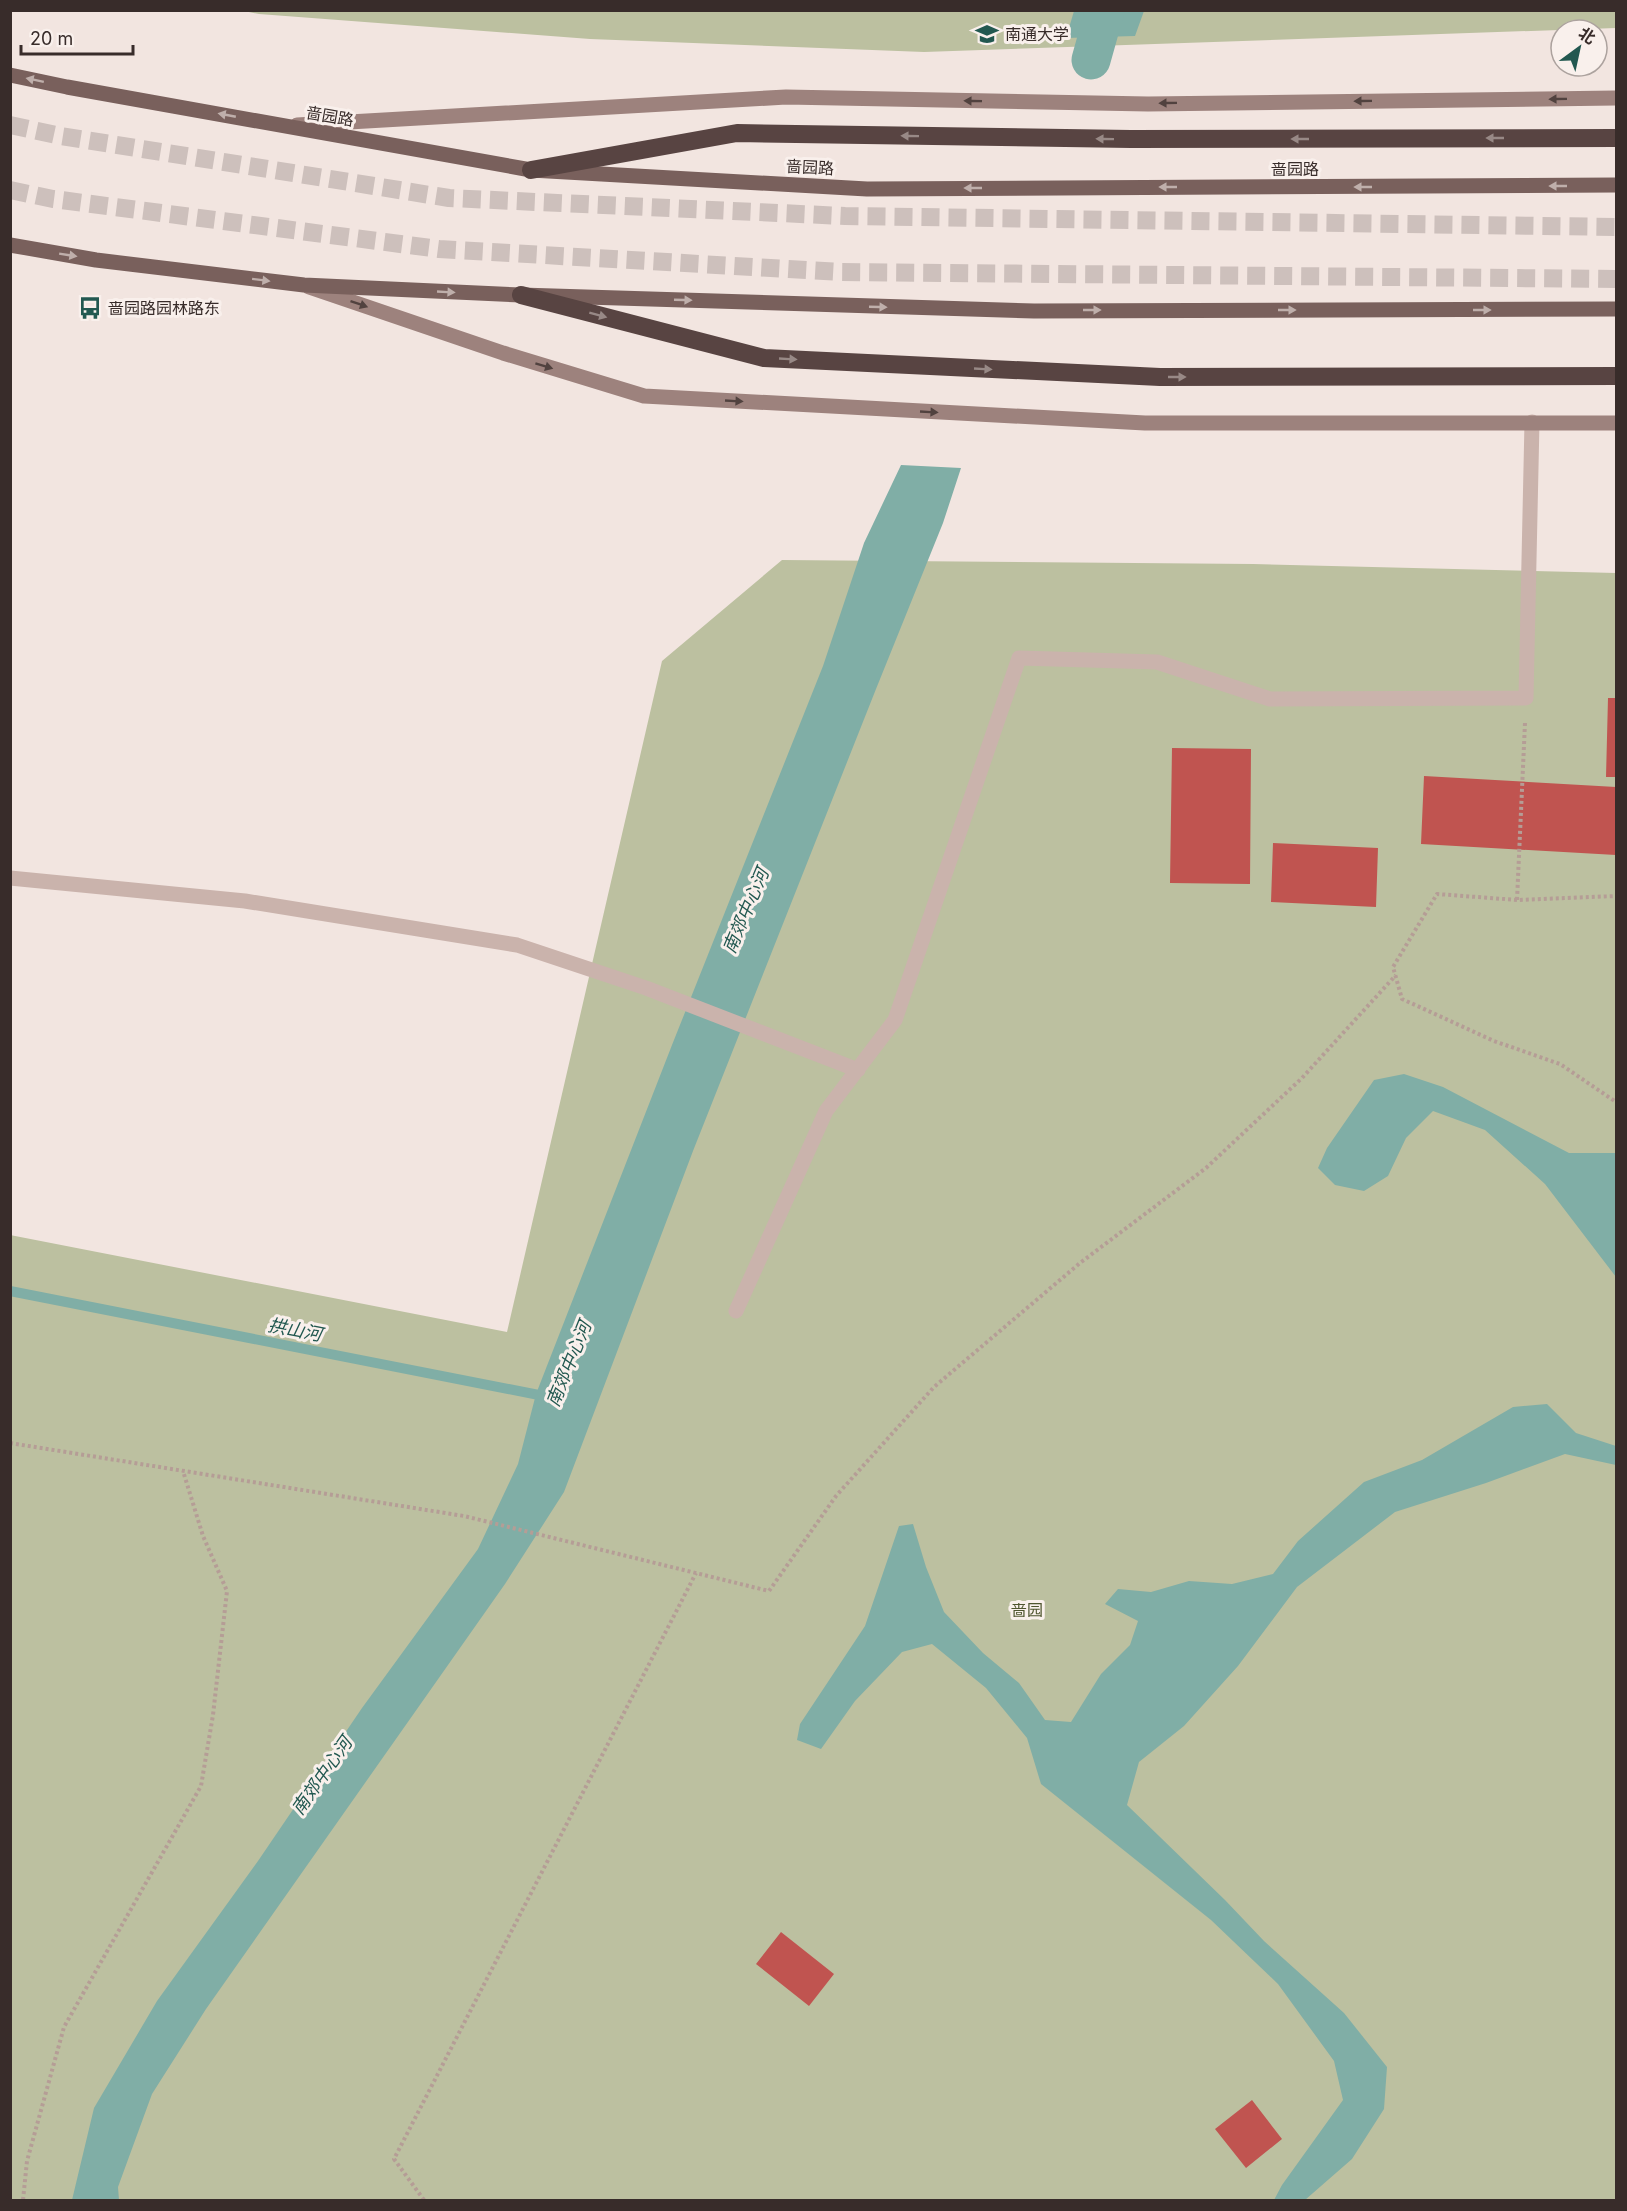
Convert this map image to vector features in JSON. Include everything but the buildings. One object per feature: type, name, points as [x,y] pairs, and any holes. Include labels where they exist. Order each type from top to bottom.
[{"type":"highway","points":[[531,170],[737,134],[1131,139],[1617,138]]},
{"type":"highway","points":[[521,295],[764,358],[1160,377],[1617,376]]},
{"type":"main road","name":"啬园路","points":[[10,75],[531,170],[867,189],[1617,186]]},
{"type":"main road","points":[[10,244],[96,260],[304,285],[521,295],[1034,311],[1617,309]]},
{"type":"street","points":[[285,126],[786,97],[1148,104],[1617,98]]},
{"type":"street","points":[[304,285],[503,353],[644,396],[1145,423],[1617,423]]},
{"type":"street","points":[[736,1311],[826,1111],[895,1020],[1019,658],[1157,662],[1270,699],[1526,698],[1532,422]]},
{"type":"street","points":[[10,878],[245,902],[517,945],[646,988],[858,1070]]},
{"type":"path","points":[[1517,900],[1526,698]]},
{"type":"path","points":[[1617,896],[1517,900],[1437,894],[1393,967],[1402,999],[1494,1041],[1560,1064],[1617,1102]]},
{"type":"path","points":[[10,1443],[464,1516],[769,1591],[836,1496],[934,1387],[1080,1263],[1206,1168],[1302,1078],[1396,975]]},
{"type":"path","points":[[23,2200],[27,2161],[64,2027],[201,1786],[213,1715],[227,1591],[203,1536],[183,1471]]},
{"type":"path","points":[[424,2200],[393,2159],[696,1574]]},
{"type":"green space","name":"南通大学","points":[[1616,10],[1616,28],[1609,28],[1609,18],[1549,18],[1549,30],[924,52],[590,39],[244,11]]},
{"type":"green space","name":"啬园","points":[[782,560],[1253,564],[1616,573],[1616,2200],[11,2200],[10,1235],[507,1332],[662,661]]},
{"type":"water","points":[[1074,10],[1144,11],[1135,36],[1066,38]]},
{"type":"water","name":"南郊中心河","points":[[901,465],[961,468],[943,523],[693,1151],[564,1492],[505,1584],[206,2009],[152,2094],[118,2187],[119,2200],[72,2200],[94,2108],[157,2001],[258,1861],[362,1708],[478,1549],[518,1464],[536,1394],[823,666],[864,543]]},
{"type":"water","points":[[1404,1074],[1443,1087],[1569,1153],[1616,1153],[1616,1277],[1545,1184],[1485,1130],[1433,1111],[1406,1138],[1388,1176],[1364,1191],[1335,1185],[1318,1168],[1327,1148],[1374,1080]]},
{"type":"water","points":[[1547,1404],[1576,1433],[1616,1446],[1616,1465],[1565,1454],[1486,1483],[1395,1512],[1297,1587],[1238,1666],[1184,1726],[1139,1762],[1127,1805],[1264,1941],[1344,2013],[1387,2067],[1384,2109],[1352,2159],[1305,2200],[1274,2200],[1282,2185],[1343,2100],[1334,2061],[1278,1984],[1211,1920],[1041,1784],[1027,1738],[986,1688],[932,1644],[902,1652],[855,1701],[821,1749],[797,1740],[800,1724],[865,1626],[899,1526],[913,1524],[926,1567],[944,1612],[983,1653],[1019,1683],[1045,1720],[1071,1722],[1101,1674],[1130,1645],[1138,1621],[1105,1604],[1118,1589],[1151,1592],[1189,1581],[1232,1584],[1273,1574],[1298,1541],[1364,1482],[1422,1460],[1513,1407]]},
{"type":"waterway","points":[[1091,60],[1105,10]]},
{"type":"waterway","name":"拱山河","points":[[10,1291],[549,1397]]},
{"type":"tunnel","points":[[10,125],[61,136],[449,198],[845,216],[1616,227]]},
{"type":"tunnel","points":[[10,190],[53,199],[439,249],[840,272],[1616,279]]},
{"type":"place","name":"南通大学","points":[[987,34]]},
{"type":"place","name":"啬园路园林路东","points":[[90,308]]}]
